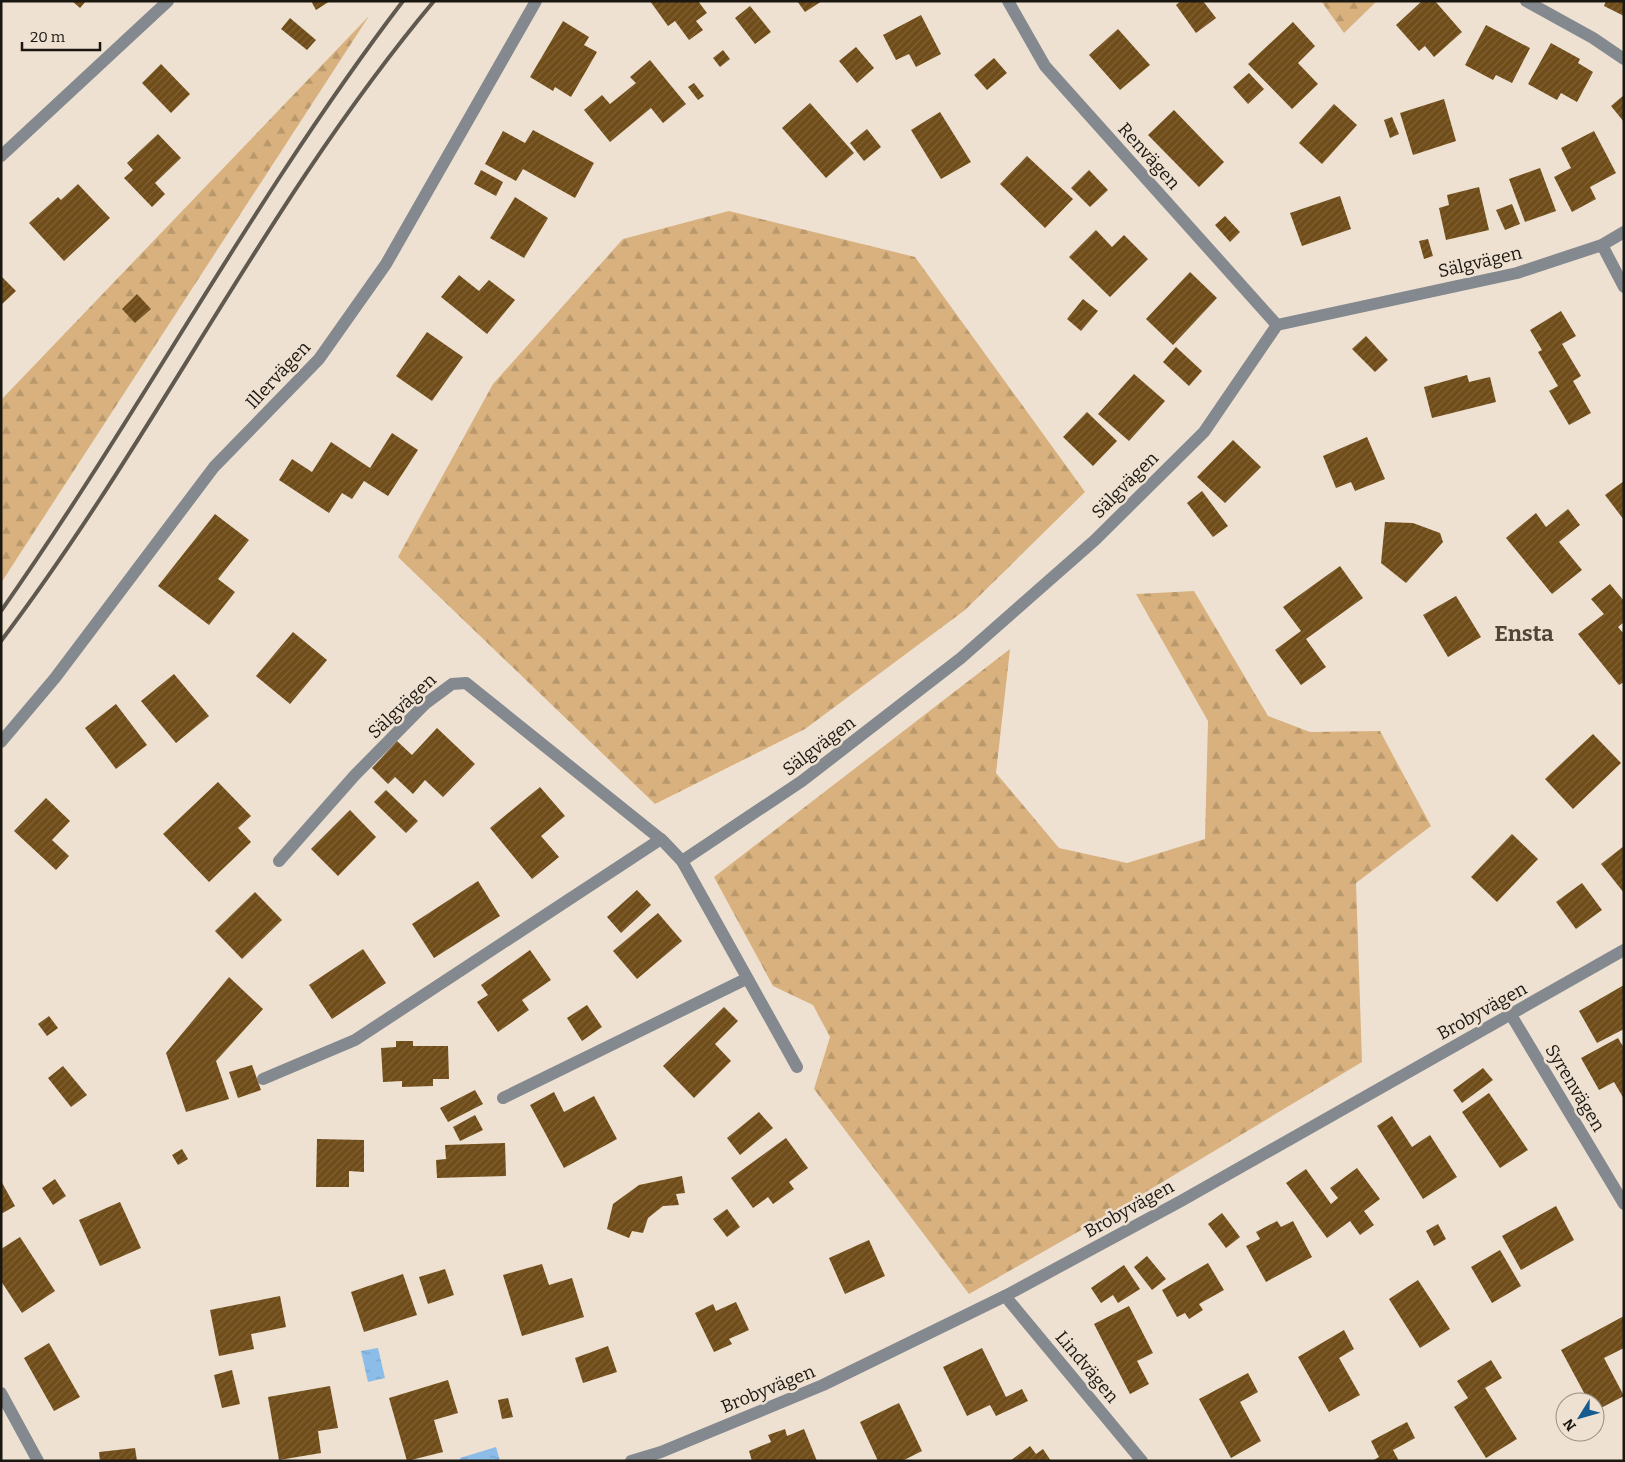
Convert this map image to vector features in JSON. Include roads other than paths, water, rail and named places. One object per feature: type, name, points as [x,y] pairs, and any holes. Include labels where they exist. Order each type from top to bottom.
[{"type":"street","points":[[1,156],[168,1]]},
{"type":"street","name":"Illervägen","points":[[1,742],[55,678],[214,466],[319,359],[386,264],[536,1]]},
{"type":"street","name":"Renvägen","points":[[1008,1],[1045,66],[1277,325]]},
{"type":"street","points":[[1526,1],[1593,38],[1624,59]]},
{"type":"street","name":"Sälgvägen","points":[[682,860],[802,781],[954,664],[1095,540],[1204,432],[1277,325],[1518,273],[1602,246],[1624,232]]},
{"type":"street","points":[[1602,246],[1624,287]]},
{"type":"street","name":"Sälgvägen","points":[[279,861],[355,775],[425,704],[452,684],[466,683],[661,839],[682,860],[746,979],[797,1067]]},
{"type":"street","points":[[263,1079],[354,1040],[661,839]]},
{"type":"street","name":"Brobyvägen","points":[[631,1461],[661,1452],[824,1385],[1006,1296],[1181,1201],[1350,1103],[1512,1015],[1624,950]]},
{"type":"street","points":[[503,1098],[746,979]]},
{"type":"street","name":"Syrenvägen","points":[[1512,1015],[1624,1204]]},
{"type":"street","name":"Lindvägen","points":[[1006,1296],[1142,1461]]},
{"type":"street","points":[[1,1393],[38,1461]]},
{"type":"water","points":[[378,1348],[385,1378],[368,1382],[361,1351]]},
{"type":"water","points":[[496,1447],[500,1461],[460,1461],[460,1458]]},
{"type":"railway","points":[[1,611],[102,459],[297,150],[403,1]]},
{"type":"railway","points":[[1,641],[58,562],[111,482],[265,236],[318,156],[374,77],[434,1]]},
{"type":"district","name":"Ensta","points":[[1524,633]]}]
